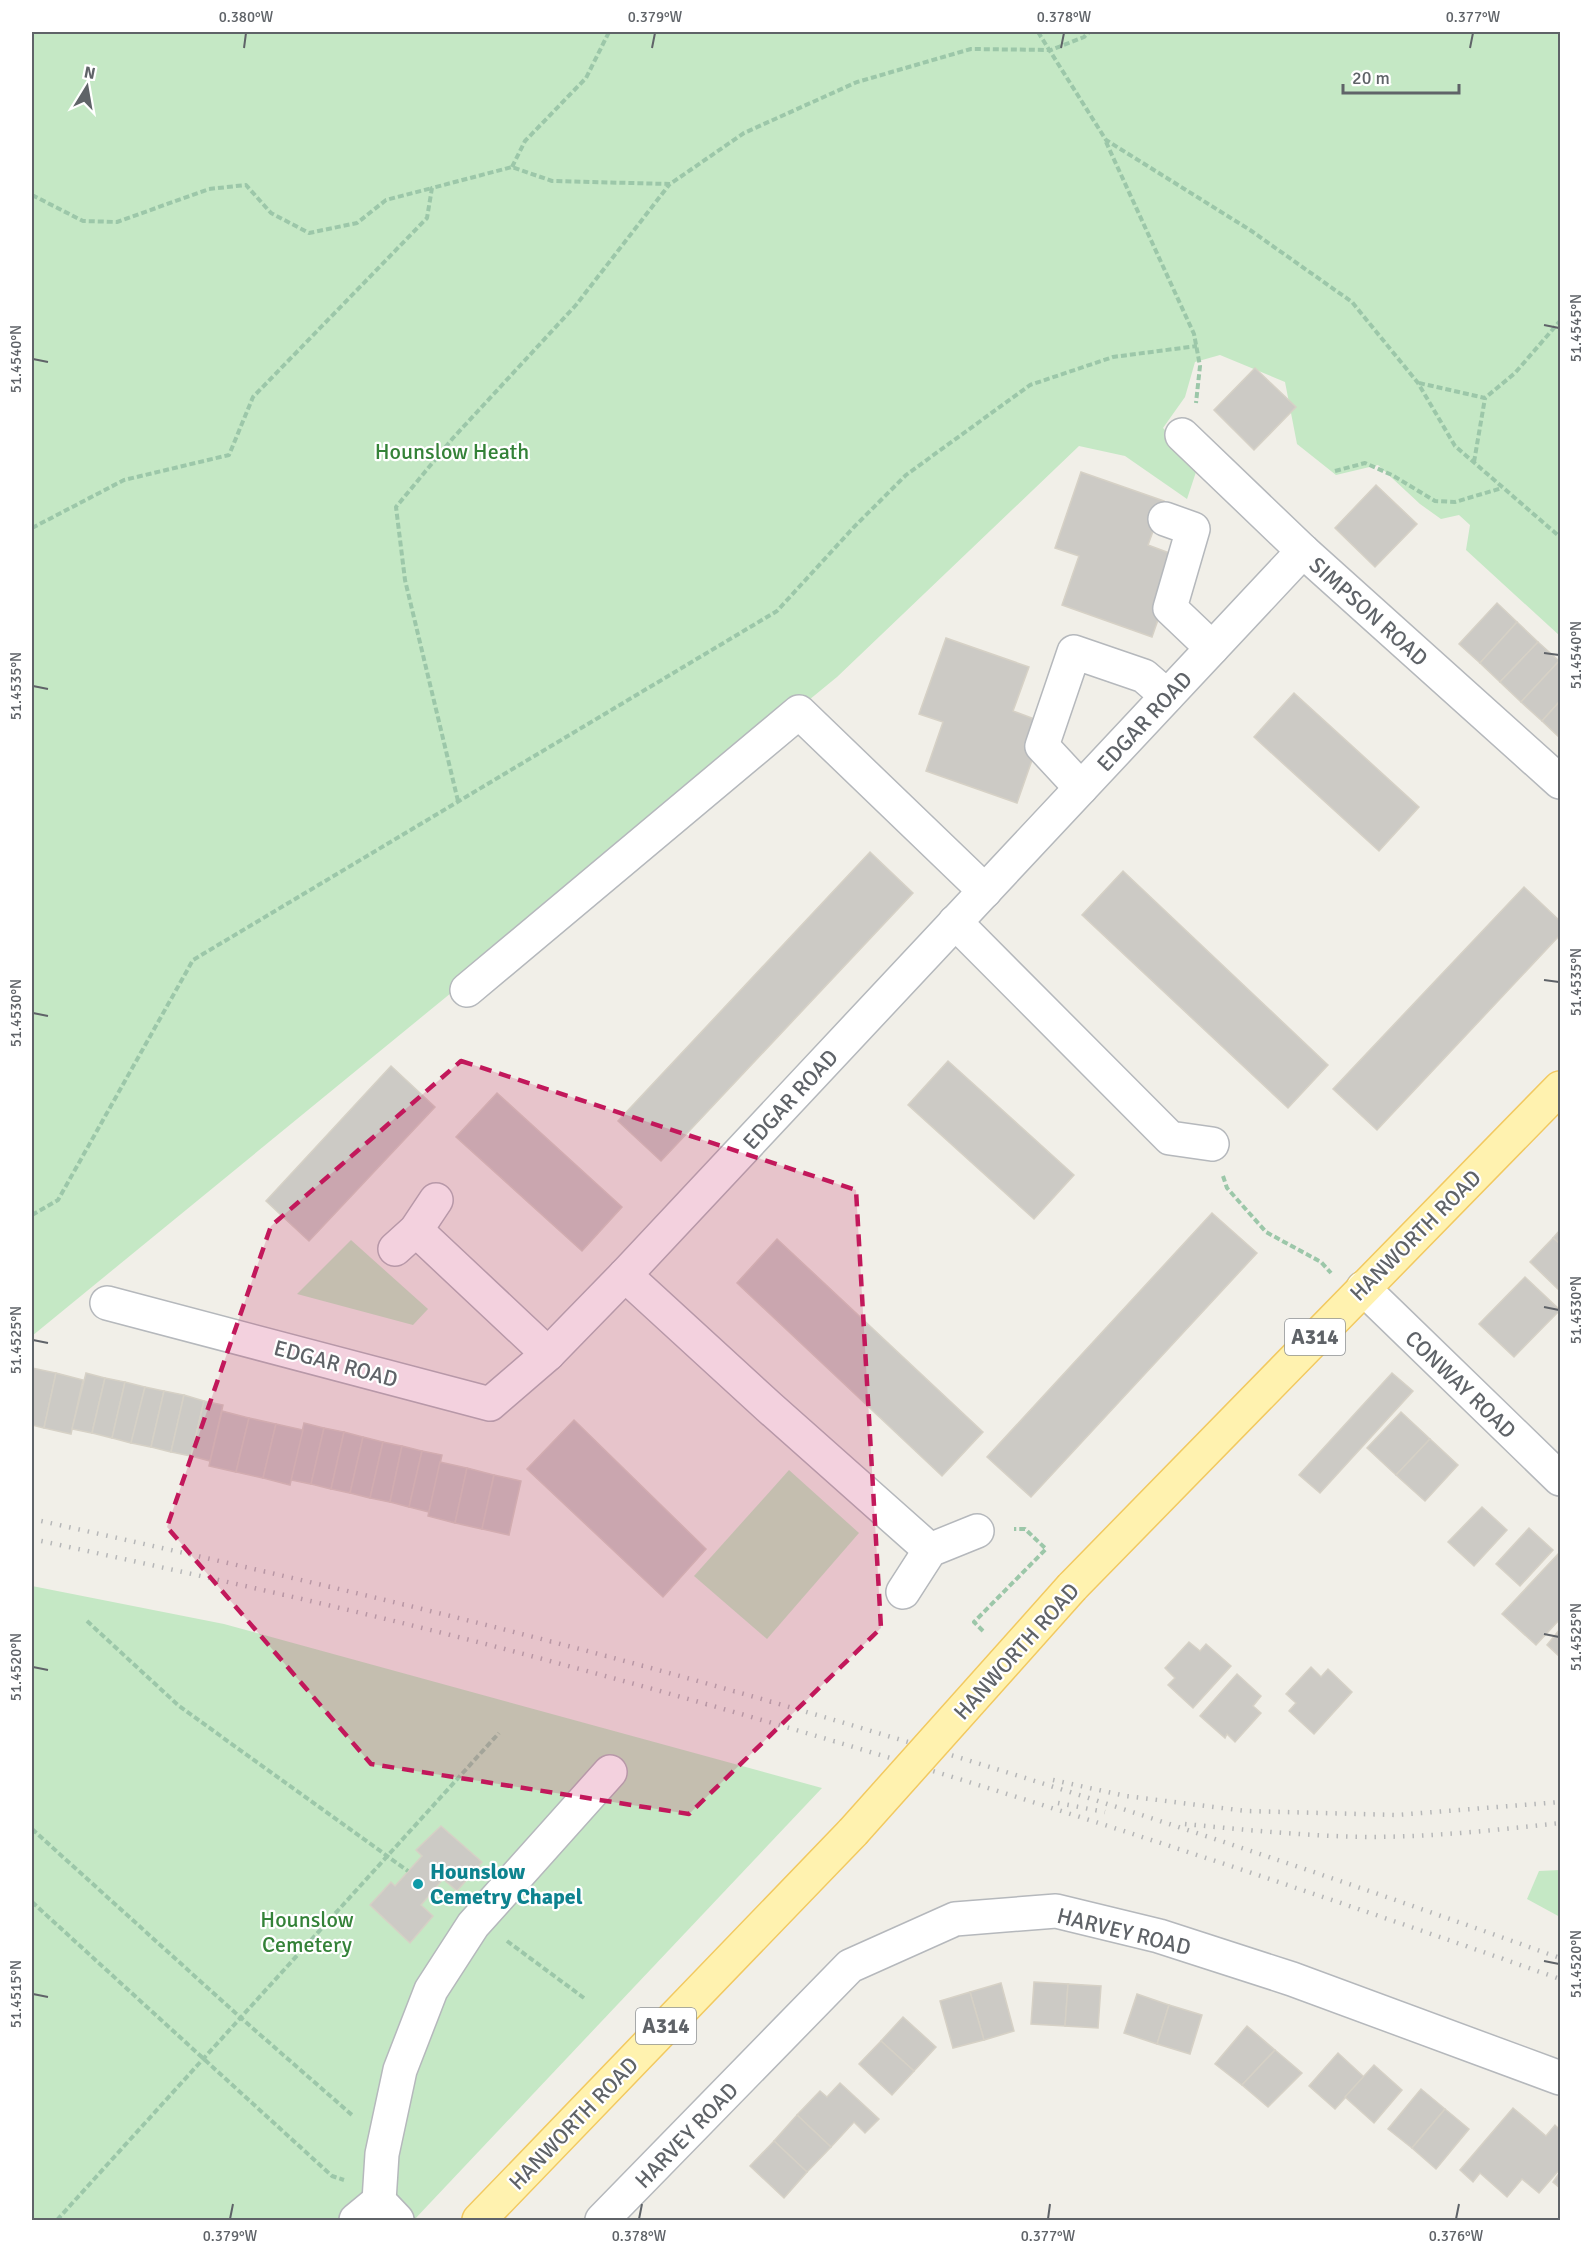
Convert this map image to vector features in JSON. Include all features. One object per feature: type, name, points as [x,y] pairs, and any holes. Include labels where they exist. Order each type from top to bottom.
[{"type":"main road","name":"HANWORTH ROAD","points":[[479,2220],[853,1832],[1072,1587],[1560,1088]]},
{"type":"street","name":"SIMPSON ROAD","points":[[1187,440],[1303,551],[1560,782]]},
{"type":"street","points":[[1165,519],[1193,529],[1170,608],[1212,648]]},
{"type":"street","name":"EDGAR ROAD","points":[[107,1303],[490,1404],[548,1354],[625,1275],[1303,551]]},
{"type":"street","points":[[1081,788],[1042,746],[1074,652],[1144,676],[1167,696]]},
{"type":"street","points":[[467,990],[799,712],[985,891]]},
{"type":"street","points":[[955,922],[1170,1138],[1212,1144]]},
{"type":"street","points":[[436,1200],[405,1240],[548,1354]]},
{"type":"street","points":[[625,1275],[930,1550]]},
{"type":"street","name":"CONWAY ROAD","points":[[1358,1293],[1560,1479]]},
{"type":"street","points":[[903,1592],[930,1550],[977,1531]]},
{"type":"street","points":[[378,2208],[384,2143],[400,2070],[431,1990],[478,1920],[610,1772]]},
{"type":"street","name":"HARVEY ROAD","points":[[602,2220],[850,1966],[955,1919],[1056,1911],[1159,1936],[1292,1979],[1560,2078]]},
{"type":"path","points":[[512,167],[525,141],[586,78],[609,32]]},
{"type":"path","points":[[1038,32],[1106,140],[1194,334],[1200,366],[1187,440]]},
{"type":"path","points":[[458,801],[405,580],[396,507],[453,438],[576,305],[670,184],[744,133],[857,82],[971,49],[1051,50],[1084,37],[1089,32]]},
{"type":"path","points":[[1106,140],[1250,230],[1352,302],[1418,383],[1455,446],[1560,537]]},
{"type":"path","points":[[32,195],[82,220],[117,222],[209,189],[246,185],[271,213],[309,233],[357,223],[386,200],[512,167],[552,181],[670,184]]},
{"type":"path","points":[[32,528],[124,480],[229,455],[253,397],[427,218],[432,188]]},
{"type":"path","points":[[1474,462],[1485,398],[1515,373],[1560,321]]},
{"type":"path","points":[[32,1215],[58,1200],[193,960],[777,611],[854,527],[906,475],[1030,385],[1113,357],[1197,346]]},
{"type":"path","points":[[1418,383],[1485,398]]},
{"type":"path","points":[[1335,471],[1365,463],[1392,475],[1435,501],[1455,502],[1503,488]]},
{"type":"path","points":[[1212,1144],[1227,1188],[1266,1232],[1321,1262],[1358,1293]]},
{"type":"path","points":[[977,1531],[1025,1529],[1046,1549],[974,1622],[982,1632],[990,1625]]},
{"type":"path","points":[[87,1621],[179,1706],[408,1871]]},
{"type":"path","points":[[57,2220],[499,1733]]},
{"type":"path","points":[[32,1829],[241,2018],[384,2143]]},
{"type":"path","points":[[32,1902],[332,2176],[378,2208]]},
{"type":"path","points":[[478,1920],[584,1998]]},
{"type":"highlighted area","points":[[461,1061],[856,1190],[881,1628],[689,1814],[371,1764],[167,1527],[271,1226]]},
{"type":"green space","name":"Hounslow Heath","points":[[32,32],[1560,32],[1560,636],[1466,550],[1470,525],[1459,515],[1441,519],[1420,504],[1378,465],[1336,475],[1297,444],[1285,382],[1220,355],[1195,362],[1185,397],[1163,428],[1199,463],[1187,499],[1125,456],[1079,446],[837,677],[32,1336]]},
{"type":"green space","points":[[351,1240],[428,1309],[413,1325],[297,1294]]},
{"type":"green space","points":[[789,1470],[859,1533],[767,1639],[694,1576]]},
{"type":"green space","name":"Hounslow Cemetery","points":[[32,1586],[224,1624],[822,1788],[414,2220],[32,2220]]},
{"type":"green space","points":[[1560,1870],[1560,1917],[1527,1899],[1539,1871]]},
{"type":"building","points":[[1255,368],[1296,407],[1254,450],[1214,410]]},
{"type":"building","points":[[1081,472],[1164,501],[1148,545],[1180,557],[1152,637],[1062,605],[1079,556],[1055,548]]},
{"type":"building","points":[[1376,485],[1417,524],[1375,567],[1335,528]]},
{"type":"building","points":[[1497,603],[1517,622],[1480,663],[1459,644]]},
{"type":"building","points":[[1517,622],[1538,642],[1500,682],[1480,663]]},
{"type":"building","points":[[946,638],[1029,667],[1013,711],[1045,723],[1017,803],[926,771],[943,722],[919,714]]},
{"type":"building","points":[[1538,642],[1559,661],[1521,702],[1500,682]]},
{"type":"building","points":[[1559,661],[1560,701],[1542,721],[1521,702]]},
{"type":"building","points":[[1294,693],[1419,807],[1379,851],[1254,737]]},
{"type":"building","points":[[1560,701],[1560,738],[1542,721]]},
{"type":"building","points":[[870,852],[913,893],[661,1161],[618,1121]]},
{"type":"building","points":[[1123,871],[1328,1065],[1288,1108],[1082,915]]},
{"type":"building","points":[[1524,887],[1560,921],[1560,935],[1377,1130],[1333,1089]]},
{"type":"building","points":[[948,1061],[1074,1175],[1034,1219],[908,1105]]},
{"type":"building","points":[[391,1066],[435,1107],[309,1241],[266,1201]]},
{"type":"building","points":[[497,1093],[622,1207],[582,1251],[456,1137]]},
{"type":"building","points":[[1212,1213],[1257,1253],[1031,1497],[987,1457]]},
{"type":"building","points":[[1560,1230],[1560,1244],[1553,1238]]},
{"type":"building","points":[[1553,1238],[1560,1244],[1560,1291],[1530,1262]]},
{"type":"building","points":[[777,1239],[983,1432],[942,1476],[737,1283]]},
{"type":"building","points":[[1525,1277],[1560,1310],[1514,1357],[1479,1324]]},
{"type":"building","points":[[32,1368],[56,1373],[44,1428],[32,1425]]},
{"type":"building","points":[[56,1373],[83,1380],[71,1434],[44,1428]]},
{"type":"building","points":[[86,1373],[105,1378],[92,1433],[72,1429]]},
{"type":"building","points":[[1392,1373],[1413,1391],[1320,1493],[1299,1475]]},
{"type":"building","points":[[105,1378],[125,1382],[112,1438],[92,1433]]},
{"type":"building","points":[[125,1382],[145,1387],[131,1443],[112,1438]]},
{"type":"building","points":[[145,1387],[164,1391],[151,1447],[131,1443]]},
{"type":"building","points":[[164,1391],[184,1395],[171,1452],[151,1447]]},
{"type":"building","points":[[184,1395],[204,1401],[191,1456],[171,1452]]},
{"type":"building","points":[[204,1401],[223,1405],[210,1461],[191,1456]]},
{"type":"building","points":[[222,1411],[249,1418],[236,1472],[209,1466]]},
{"type":"building","points":[[1401,1412],[1430,1439],[1396,1475],[1367,1448]]},
{"type":"building","points":[[249,1418],[276,1424],[263,1478],[236,1472]]},
{"type":"building","points":[[574,1420],[706,1549],[663,1597],[527,1469]]},
{"type":"building","points":[[304,1423],[324,1428],[311,1484],[291,1480]]},
{"type":"building","points":[[276,1424],[303,1430],[290,1485],[263,1478]]},
{"type":"building","points":[[324,1428],[344,1432],[331,1489],[311,1484]]},
{"type":"building","points":[[344,1432],[363,1437],[350,1493],[331,1489]]},
{"type":"building","points":[[363,1437],[383,1442],[370,1498],[350,1493]]},
{"type":"building","points":[[1430,1439],[1458,1465],[1425,1501],[1396,1475]]},
{"type":"building","points":[[383,1442],[402,1446],[390,1502],[370,1498]]},
{"type":"building","points":[[402,1446],[422,1451],[409,1507],[390,1502]]},
{"type":"building","points":[[422,1451],[442,1455],[429,1512],[409,1507]]},
{"type":"building","points":[[440,1462],[467,1468],[455,1523],[428,1516]]},
{"type":"building","points":[[467,1468],[494,1475],[482,1529],[455,1523]]},
{"type":"building","points":[[494,1475],[521,1481],[509,1535],[482,1529]]},
{"type":"building","points":[[1482,1507],[1507,1530],[1474,1566],[1448,1542]]},
{"type":"building","points":[[1529,1528],[1553,1550],[1520,1586],[1496,1564]]},
{"type":"building","points":[[1558,1554],[1560,1556],[1560,1619],[1536,1645],[1502,1614]]},
{"type":"building","points":[[1560,1629],[1560,1657],[1547,1645]]},
{"type":"building","points":[[1189,1642],[1200,1651],[1206,1644],[1231,1666],[1193,1708],[1168,1685],[1175,1678],[1165,1668]]},
{"type":"building","points":[[1311,1667],[1321,1677],[1328,1669],[1352,1692],[1314,1734],[1289,1711],[1296,1703],[1286,1694]]},
{"type":"building","points":[[1237,1674],[1261,1696],[1253,1706],[1261,1713],[1235,1742],[1227,1734],[1225,1738],[1200,1716]]},
{"type":"building","name":"Hounslow Cemetry Chapel","points":[[441,1826],[482,1862],[457,1891],[443,1879],[421,1905],[433,1916],[410,1943],[370,1905],[391,1882],[395,1886],[422,1856],[416,1850]]},
{"type":"building","points":[[1034,1982],[1068,1984],[1065,2026],[1031,2024]]},
{"type":"building","points":[[1001,1983],[1014,2031],[984,2040],[970,1992]]},
{"type":"building","points":[[1068,1984],[1101,1986],[1098,2028],[1065,2026]]},
{"type":"building","points":[[970,1992],[984,2040],[953,2048],[940,2001]]},
{"type":"building","points":[[1137,1994],[1169,2005],[1157,2044],[1124,2033]]},
{"type":"building","points":[[1169,2005],[1202,2015],[1190,2054],[1157,2044]]},
{"type":"building","points":[[903,2017],[936,2047],[914,2071],[881,2041]]},
{"type":"building","points":[[1247,2026],[1275,2050],[1242,2085],[1215,2064]]},
{"type":"building","points":[[881,2041],[914,2071],[892,2095],[859,2064]]},
{"type":"building","points":[[1275,2050],[1302,2073],[1268,2107],[1242,2085]]},
{"type":"building","points":[[1338,2053],[1364,2077],[1335,2109],[1309,2086]]},
{"type":"building","points":[[1374,2065],[1402,2090],[1374,2123],[1345,2097]]},
{"type":"building","points":[[840,2083],[879,2119],[865,2133],[854,2122],[831,2147],[797,2115],[820,2091],[827,2097]]},
{"type":"building","points":[[1421,2089],[1445,2109],[1412,2148],[1388,2129]]},
{"type":"building","points":[[1513,2108],[1546,2136],[1555,2125],[1560,2130],[1560,2169],[1539,2193],[1522,2179],[1507,2197],[1480,2173],[1473,2182],[1460,2170]]},
{"type":"building","points":[[1445,2109],[1469,2129],[1436,2169],[1412,2148]]},
{"type":"building","points":[[797,2115],[831,2147],[807,2172],[774,2141]]},
{"type":"building","points":[[774,2141],[807,2172],[784,2198],[750,2166]]},
{"type":"building","points":[[1560,2172],[1560,2188],[1553,2182]]},
{"type":"railway","points":[[32,1519],[431,1611],[782,1705],[1118,1807],[1560,1958]]},
{"type":"railway","points":[[32,1539],[354,1611],[674,1695],[1056,1809],[1309,1892],[1560,1979]]},
{"type":"railway","points":[[1053,1780],[1126,1796],[1246,1811],[1397,1815],[1560,1802]]},
{"type":"railway","points":[[1058,1803],[1105,1812]]},
{"type":"railway","points":[[1185,1824],[1299,1834],[1392,1837],[1488,1831],[1560,1823]]},
{"type":"place","name":"Hounslow Cemetry Chapel","points":[[418,1884]]}]
